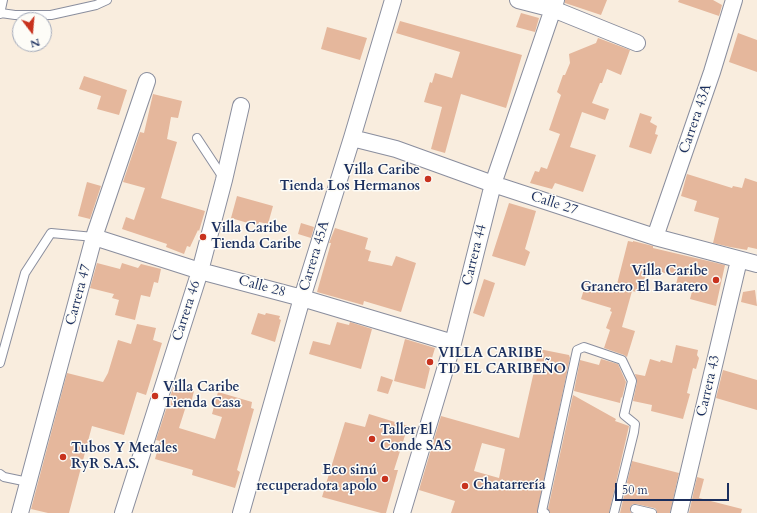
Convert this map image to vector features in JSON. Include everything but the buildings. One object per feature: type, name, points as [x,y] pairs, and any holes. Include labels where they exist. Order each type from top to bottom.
[{"type":"street","name":"Carrera 45A","points":[[241,513],[302,298],[393,0]]},
{"type":"street","points":[[518,0],[554,5],[637,42]]},
{"type":"street","name":"Carrera 43A","points":[[655,237],[712,72],[734,0]]},
{"type":"street","name":"Carrera 44","points":[[402,513],[453,343],[493,184],[554,5]]},
{"type":"street","name":"Carrera 47","points":[[20,513],[94,237],[147,81]]},
{"type":"street","name":"Carrera 46","points":[[123,513],[200,271],[224,180],[241,106]]},
{"type":"street","name":"Calle 27","points":[[352,138],[396,149],[493,184],[655,237],[757,264]]},
{"type":"street","name":"Calle 28","points":[[94,237],[200,271],[302,298],[453,343]]},
{"type":"street","name":"Carrera 43","points":[[679,513],[740,260]]},
{"type":"lane","points":[[3,0],[0,14],[15,15],[51,15],[96,6],[107,0]]},
{"type":"lane","points":[[197,138],[224,180]]},
{"type":"lane","points":[[0,363],[25,273],[51,232],[94,237]]},
{"type":"lane","points":[[545,513],[542,510],[577,350],[584,347],[622,360],[632,381],[624,415],[635,424],[634,432],[614,513]]},
{"type":"lane","points":[[0,474],[4,477],[28,482]]},
{"type":"lane","points":[[635,509],[652,513]]},
{"type":"place","name":"Villa Caribe Tienda Los Hermanos","points":[[428,179]]},
{"type":"place","name":"Villa Caribe Tienda Caribe","points":[[203,237]]},
{"type":"place","name":"Villa Caribe Granero El Baratero","points":[[716,280]]},
{"type":"place","name":"VILLA CARIBE TD EL CARIBEÑO","points":[[430,362]]},
{"type":"place","name":"Villa Caribe Tienda Casa","points":[[155,396]]},
{"type":"place","name":"Taller El Conde SAS","points":[[372,439]]},
{"type":"place","name":"Tubos Y Metales RyR S.A.S.","points":[[63,457]]},
{"type":"place","name":"Eco sinú recuperadora apolo","points":[[385,479]]},
{"type":"place","name":"Chatarrería","points":[[465,486]]}]
